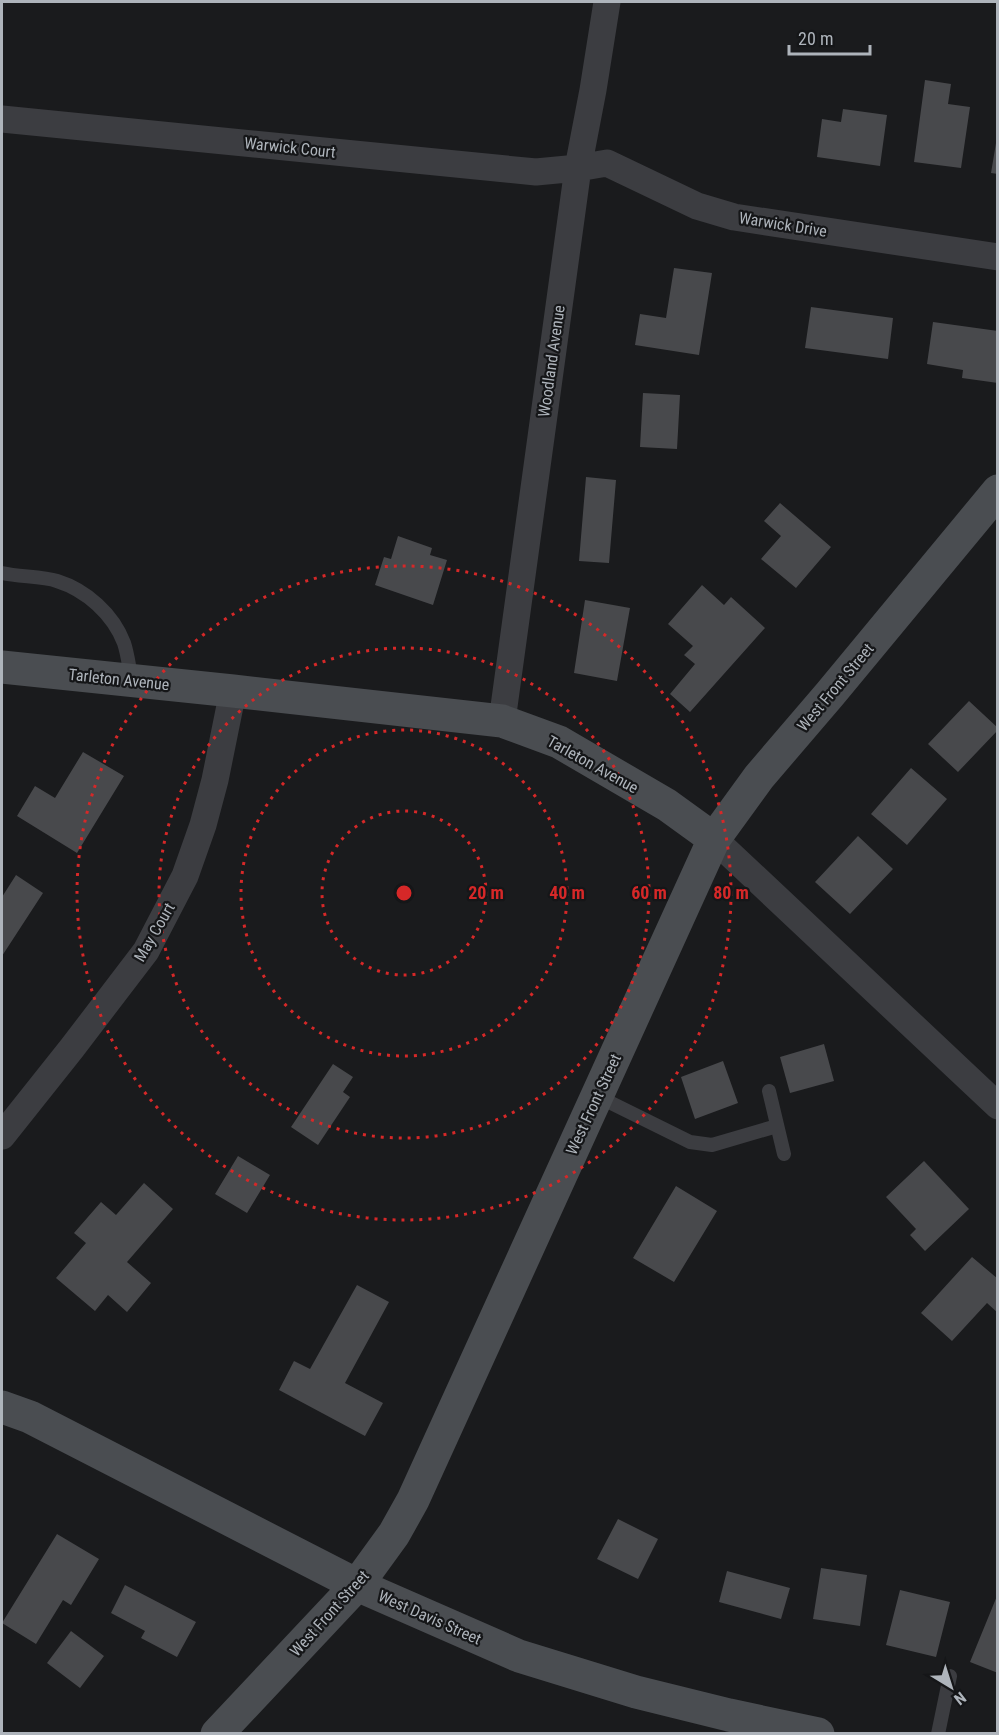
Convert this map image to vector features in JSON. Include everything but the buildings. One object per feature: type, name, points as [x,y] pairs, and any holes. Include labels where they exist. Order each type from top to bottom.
[{"type":"street","name":"Woodland Avenue","points":[[502,721],[578,168],[608,2]]},
{"type":"street","name":"Warwick Court","points":[[2,119],[536,171],[578,168]]},
{"type":"street","name":"Warwick Drive","points":[[578,168],[607,163],[697,206],[734,218],[998,256]]},
{"type":"street","name":"West Front Street","points":[[217,1734],[357,1585],[394,1534],[413,1500],[714,839],[759,777],[998,491]]},
{"type":"street","name":"Tarleton Avenue","points":[[2,667],[502,721],[559,742],[667,805],[714,839],[998,1106]]},
{"type":"street","name":"May Court","points":[[2,1136],[146,951],[185,876],[203,825],[234,691]]},
{"type":"street","name":"West Davis Street","points":[[2,1407],[30,1417],[357,1585],[519,1656],[636,1692],[818,1734]]},
{"type":"lane","points":[[2,573],[56,580],[99,604],[123,642],[132,680]]},
{"type":"lane","points":[[769,1091],[784,1154]]},
{"type":"lane","points":[[597,1096],[690,1142],[712,1145],[777,1126]]},
{"type":"lane","points":[[938,1734],[950,1676]]}]
